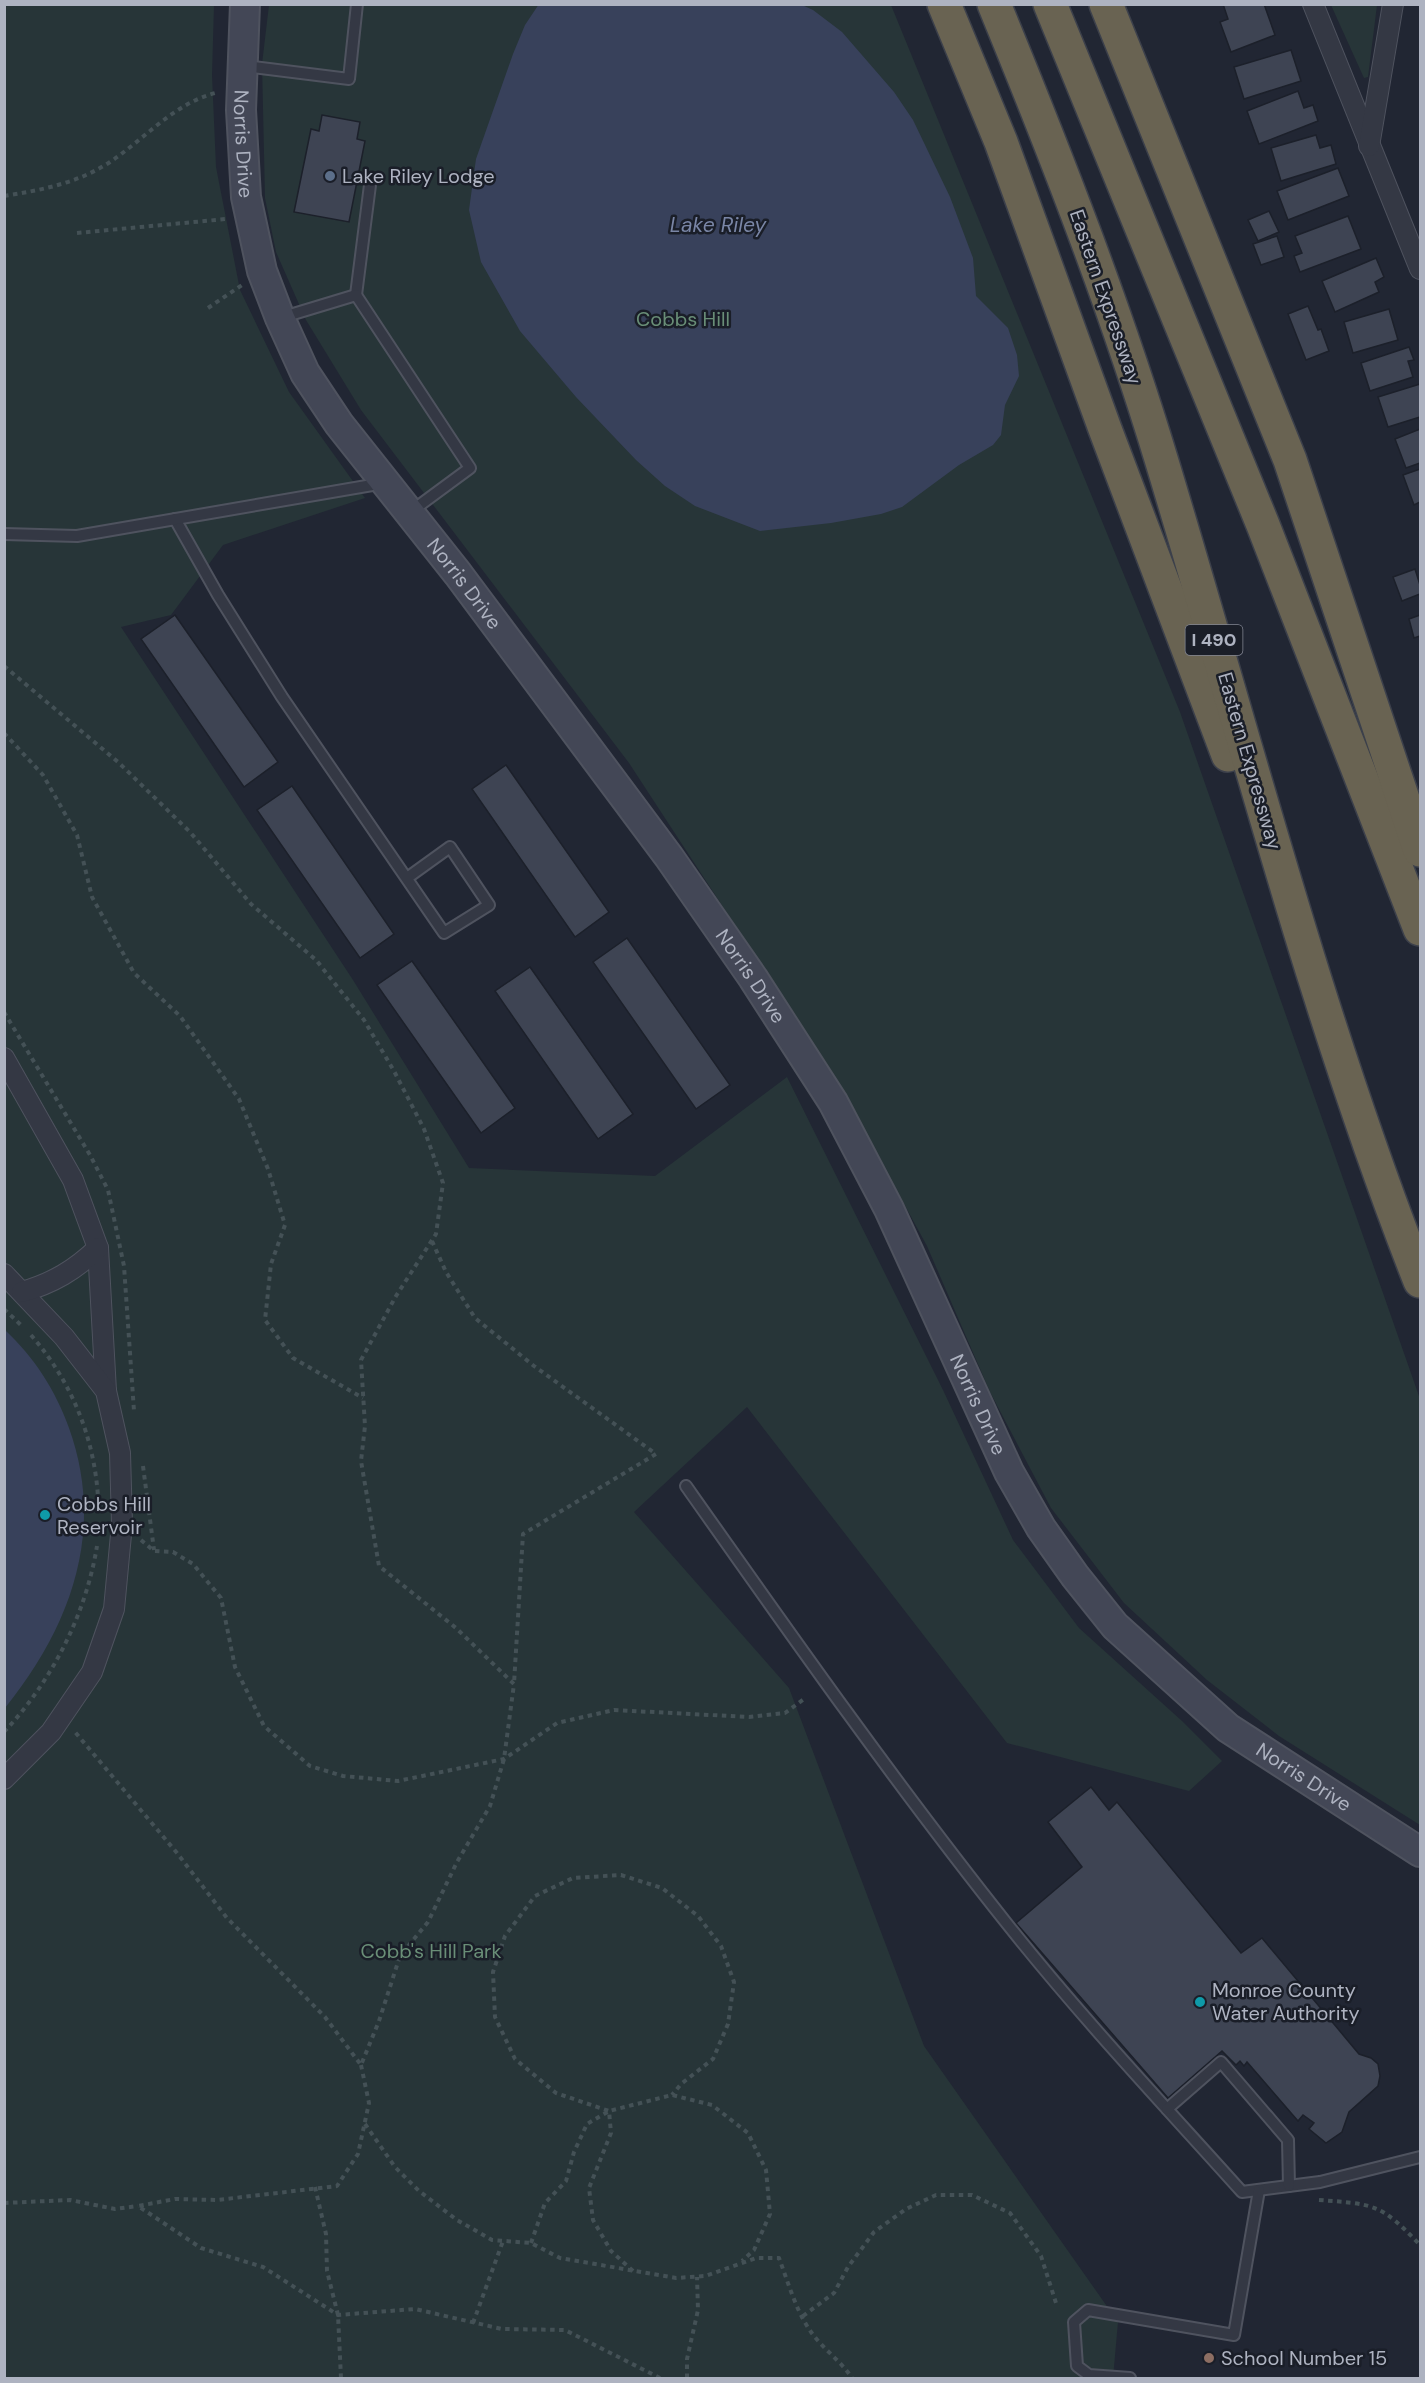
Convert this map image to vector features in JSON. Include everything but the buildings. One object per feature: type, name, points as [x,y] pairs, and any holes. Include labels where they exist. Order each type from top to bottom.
[{"type":"highway","points":[[944,4],[1002,142],[1105,429],[1337,1046]]},
{"type":"highway","name":"Eastern Expressway","points":[[994,4],[1084,232],[1137,383],[1295,917],[1376,1161],[1420,1281]]},
{"type":"highway","points":[[1050,4],[1263,525],[1420,928]]},
{"type":"highway","points":[[1106,4],[1290,460],[1420,850]]},
{"type":"street","name":"Norris Drive","points":[[245,4],[242,154],[250,217],[262,271],[305,373],[339,424],[458,574],[669,857],[753,978],[833,1102],[889,1209],[1009,1472],[1041,1528],[1075,1576],[1115,1626],[1228,1728],[1420,1852]]},
{"type":"street","points":[[1313,4],[1369,146],[1419,262]]},
{"type":"street","points":[[1369,146],[1393,4]]},
{"type":"street","points":[[4,1058],[73,1180],[98,1248],[106,1391],[120,1453],[122,1524],[114,1609],[92,1672],[51,1732],[4,1779]]},
{"type":"street","points":[[22,1292],[44,1286],[65,1275],[98,1248]]},
{"type":"street","points":[[4,1274],[64,1337],[106,1391]]},
{"type":"lane","points":[[242,78],[349,79],[357,4]]},
{"type":"lane","points":[[370,185],[356,295],[470,468],[409,513]]},
{"type":"lane","points":[[280,318],[356,295]]},
{"type":"lane","points":[[4,534],[77,536],[385,483]]},
{"type":"lane","points":[[176,519],[218,595],[282,697],[444,933],[489,905],[450,847],[407,878]]},
{"type":"lane","points":[[686,1486],[869,1745],[935,1830],[1065,1995],[1242,2192],[1320,2182],[1420,2157]]},
{"type":"lane","points":[[1167,2109],[1221,2062],[1288,2140],[1289,2186]]},
{"type":"lane","points":[[1130,2379],[1089,2375],[1077,2366],[1074,2322],[1088,2310],[1234,2335],[1259,2190]]},
{"type":"path","points":[[4,195],[70,183],[109,163],[177,110],[242,78]]},
{"type":"path","points":[[77,233],[250,217]]},
{"type":"path","points":[[208,308],[262,271]]},
{"type":"path","points":[[4,666],[118,762],[190,832],[251,904],[316,960],[364,1020],[424,1129],[444,1183],[436,1234],[396,1296],[361,1360],[365,1426],[361,1461],[379,1566],[456,1628],[514,1684]]},
{"type":"path","points":[[4,733],[43,775],[76,835],[92,897],[134,973],[180,1016],[239,1099],[268,1169],[285,1225],[271,1264],[265,1320],[293,1358],[363,1398]]},
{"type":"path","points":[[361,2065],[379,2021],[400,1956],[428,1922],[457,1863],[490,1806],[504,1759],[514,1684],[523,1534],[656,1454],[534,1366],[475,1318],[446,1272],[432,1241]]},
{"type":"path","points":[[4,1310],[42,1349],[59,1372],[72,1396],[84,1424],[93,1457],[99,1501]]},
{"type":"path","points":[[122,1524],[154,1551],[173,1552],[193,1564],[221,1599],[235,1666],[264,1726],[310,1766],[343,1776],[398,1781],[504,1759],[557,1723],[614,1710],[749,1717],[785,1713],[804,1699]]},
{"type":"path","points":[[4,1732],[47,1676],[65,1643],[82,1607],[92,1574],[98,1538]]},
{"type":"path","points":[[4,2203],[70,2200],[115,2209],[175,2199],[217,2200],[336,2186],[358,2154],[369,2103],[361,2065],[325,2017],[227,1918],[177,1853],[62,1716]]},
{"type":"path","points":[[609,2111],[556,2093],[515,2059],[495,2017],[493,1972],[505,1936],[535,1896],[573,1878],[621,1875],[662,1888],[698,1916],[721,1946],[734,1982],[728,2024],[713,2059],[681,2084],[672,2095]]},
{"type":"path","points":[[531,2243],[546,2203],[566,2181],[574,2152],[587,2124],[609,2111],[672,2095],[712,2104],[748,2133],[766,2170],[770,2214],[753,2250],[739,2264]]},
{"type":"path","points":[[609,2111],[611,2133],[589,2188],[593,2220],[610,2251],[633,2271]]},
{"type":"path","points":[[364,2124],[395,2167],[419,2191],[457,2220],[492,2240],[531,2243],[560,2258],[676,2278],[705,2276],[756,2258],[779,2258],[802,2316],[811,2332],[844,2366],[852,2379]]},
{"type":"path","points":[[315,2187],[326,2234],[327,2271],[338,2315],[342,2379]]},
{"type":"path","points":[[802,2316],[834,2293],[848,2267],[874,2232],[906,2209],[936,2195],[972,2195],[1010,2213],[1041,2256],[1056,2303]]},
{"type":"path","points":[[1317,2200],[1364,2204],[1382,2210],[1404,2227],[1420,2245]]},
{"type":"path","points":[[138,2206],[201,2248],[262,2267],[338,2315],[415,2309],[501,2329],[565,2330],[660,2379]]},
{"type":"path","points":[[473,2323],[503,2241]]},
{"type":"path","points":[[687,2379],[687,2359],[698,2310],[697,2277]]},
{"type":"green space","name":"Cobb's Hill Park","points":[[4,5],[214,5],[212,75],[216,167],[240,290],[289,392],[365,498],[223,545],[171,615],[121,627],[353,980],[469,1168],[655,1176],[787,1077],[943,1390],[1013,1540],[1079,1628],[1182,1721],[1222,1761],[1189,1791],[1007,1743],[747,1407],[634,1512],[789,1688],[924,2046],[1118,2322],[1113,2378],[5,2378]]},
{"type":"green space","name":"Cobbs Hill","points":[[269,5],[891,5],[1180,712],[1420,1399],[1420,1825],[1279,1736],[1207,1680],[1124,1603],[1051,1508],[990,1392],[927,1246],[838,1083],[629,763],[361,410],[306,320],[276,252],[265,198],[262,64]]},
{"type":"green space","points":[[1331,5],[1377,5],[1368,77],[1364,78]]},
{"type":"water","name":"Lake Riley","points":[[539,4],[802,5],[813,10],[842,32],[894,92],[913,120],[950,197],[973,258],[976,296],[1008,328],[1017,355],[1019,376],[1005,405],[1001,435],[993,445],[959,465],[902,507],[881,514],[831,523],[760,531],[695,506],[665,486],[636,460],[576,397],[520,331],[481,262],[469,210],[476,159],[513,54],[525,25]]},
{"type":"water","name":"Cobbs Hill Reservoir","points":[[5,1330],[35,1363],[64,1414],[80,1466],[84,1504],[82,1540],[76,1576],[64,1611],[28,1677],[5,1708]]},
{"type":"place","name":"Lake Riley Lodge","points":[[330,176]]},
{"type":"place","name":"Cobbs Hill Reservoir","points":[[45,1515]]},
{"type":"place","name":"Monroe County Water Authority","points":[[1200,2002]]},
{"type":"place","name":"School Number 15","points":[[1209,2358]]}]
